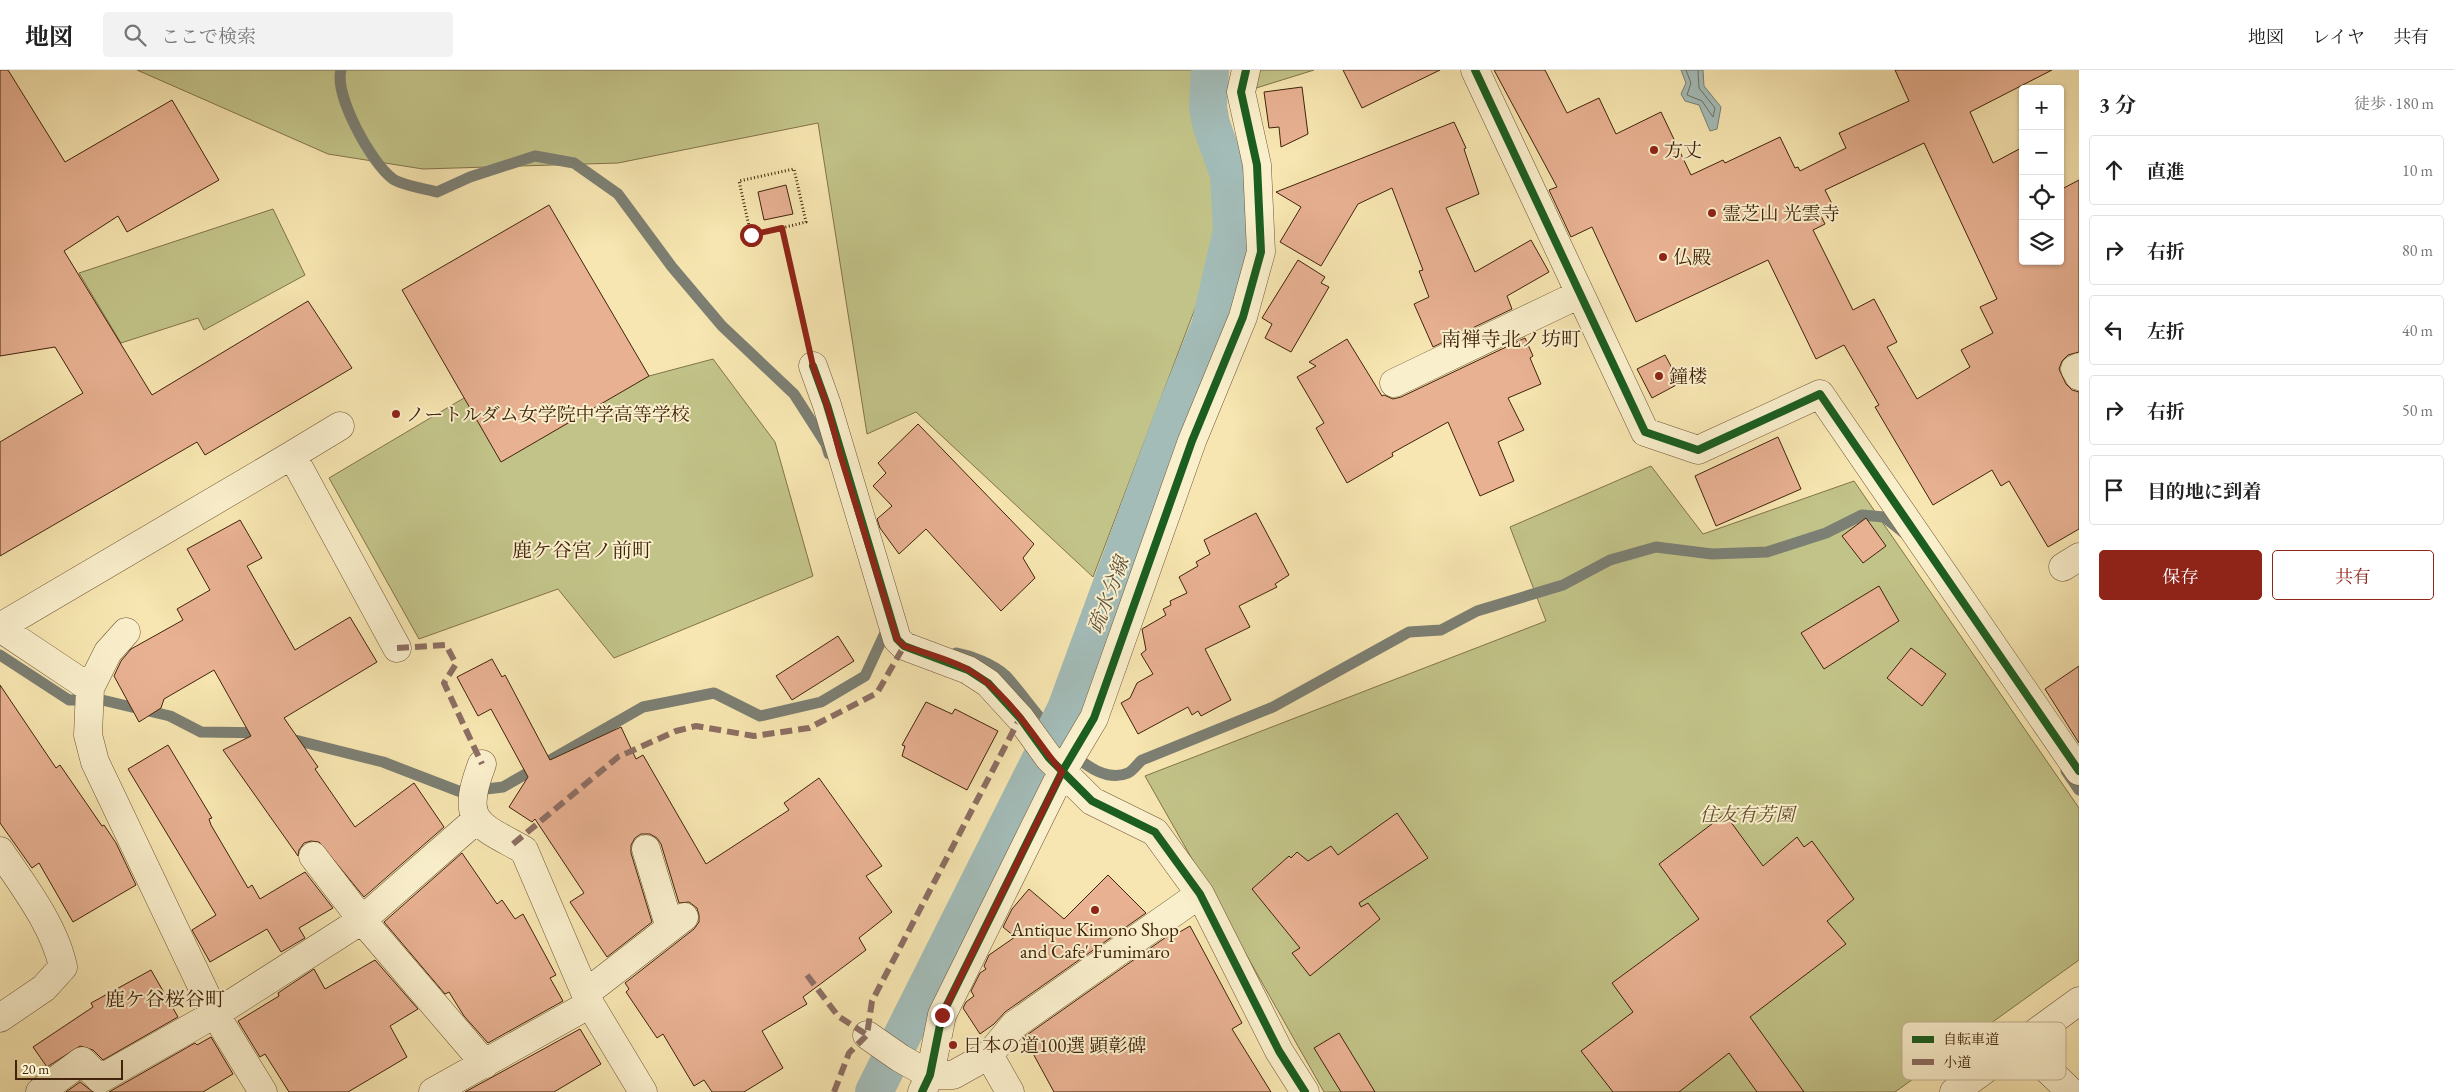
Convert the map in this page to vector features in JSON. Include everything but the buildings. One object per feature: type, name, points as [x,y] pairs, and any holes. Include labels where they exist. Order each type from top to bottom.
[{"type":"street","points":[[926,1084],[942,1015],[1055,765],[1094,718],[1192,441],[1243,317],[1261,252],[1257,165],[1241,92],[1246,70]]},
{"type":"street","points":[[1475,70],[1644,432],[1698,450],[1820,394],[2079,771]]},
{"type":"street","points":[[1394,383],[1580,294]]},
{"type":"street","points":[[813,366],[827,405],[840,454],[897,639],[904,646],[968,670],[988,683],[1030,732],[1055,765],[1092,802],[1155,832],[1200,894],[1278,1051],[1305,1092]]},
{"type":"street","points":[[2079,367],[2075,369],[2079,376]]},
{"type":"street","points":[[90,696],[0,628],[340,426]]},
{"type":"street","points":[[292,455],[397,648]]},
{"type":"street","points":[[126,632],[108,652],[90,696],[88,735],[95,762],[215,1014],[263,1092]]},
{"type":"street","points":[[40,1092],[82,1061],[100,1079],[215,1014],[362,920],[477,790],[494,835],[524,850],[588,998],[643,1092]]},
{"type":"street","points":[[434,1092],[485,1064],[588,998],[677,922],[646,849]]},
{"type":"street","points":[[0,851],[28,893],[60,950],[63,967],[44,988],[0,1018]]},
{"type":"street","points":[[313,856],[362,920],[485,1064]]},
{"type":"street","points":[[926,1084],[953,1075],[989,1055],[1014,1025],[1200,894]]},
{"type":"street","points":[[2050,1022],[2079,1001]]},
{"type":"street","points":[[882,1046],[926,1084]]},
{"type":"street","points":[[989,1055],[1010,1092]]},
{"type":"street","points":[[1954,1092],[1970,1080]]},
{"type":"street","points":[[2058,1080],[2071,1092]]},
{"type":"path","points":[[794,169],[806,222],[782,228],[751,235],[739,181],[794,169]]},
{"type":"path","points":[[782,228],[813,366]]},
{"type":"green space","points":[[137,70],[1218,70],[1215,256],[1093,577],[916,412],[867,434],[818,123],[618,163],[423,169],[328,154]]},
{"type":"green space","points":[[1260,70],[1314,70],[1253,89]]},
{"type":"green space","points":[[273,209],[305,275],[204,330],[198,318],[121,343],[79,273]]},
{"type":"green space","points":[[713,359],[775,442],[813,576],[614,658],[558,589],[419,639],[329,478],[464,398],[649,376]]},
{"type":"green space","name":"住友有芳園","points":[[1651,466],[1703,534],[1854,481],[2079,808],[2079,960],[1993,1022],[1902,1022],[1902,1080],[1912,1080],[1895,1092],[1324,1092],[1145,776],[1546,621],[1510,527]]},
{"type":"water","points":[[1681,70],[1703,70],[1704,86],[1721,107],[1717,129],[1710,131],[1699,105],[1685,101],[1681,94],[1686,83]]},
{"type":"waterway","points":[[341,70],[340,81],[343,95],[356,128],[384,171],[397,181],[437,192],[470,177],[535,156],[574,163],[618,194],[672,267],[722,326],[794,394],[826,444],[829,454]]},
{"type":"waterway","name":"疏水分線","points":[[874,1092],[1066,709],[1174,415],[1210,326],[1232,231],[1229,175],[1211,124],[1208,107],[1210,70]]},
{"type":"waterway","points":[[956,653],[982,661],[995,667],[1005,675],[1060,741],[1077,757],[1094,769],[1111,775],[1128,773],[1142,760],[1273,707],[1409,632],[1441,630],[1477,611],[1563,585],[1610,560],[1656,547],[1712,554],[1767,552],[1826,533],[1862,515],[1884,517],[1904,533]]},
{"type":"waterway","points":[[287,738],[383,762],[461,792],[503,787],[643,707],[714,693],[760,716],[821,702],[865,676],[884,635]]},
{"type":"waterway","points":[[0,655],[69,700],[102,700],[170,716],[201,732],[264,733]]},
{"type":"waterway","points":[[2066,771],[2079,790]]},
{"type":"marked path","points":[[397,648],[446,645],[456,664],[444,683],[482,764]]},
{"type":"marked path","points":[[513,844],[618,757],[676,731],[696,726],[754,736],[809,728],[877,693],[904,646]]},
{"type":"marked path","points":[[834,1092],[849,1053],[867,1035],[872,1001],[1020,718]]},
{"type":"marked path","points":[[807,975],[838,1016],[867,1035]]},
{"type":"cycle path","points":[[922,1092],[930,1075],[942,1015],[1062,772],[1094,718],[1192,441],[1243,317],[1261,252],[1257,165],[1241,92],[1246,70]]},
{"type":"cycle path","points":[[1475,70],[1645,432],[1698,450],[1820,394],[2079,771]]},
{"type":"cycle path","points":[[813,366],[827,405],[897,639],[904,646],[968,670],[988,683],[1020,718],[1049,758],[1092,801],[1155,832],[1200,894],[1279,1051],[1305,1092]]},
{"type":"place","name":"方丈","points":[[1654,150]]},
{"type":"place","name":"霊芝山 光雲寺","points":[[1712,213]]},
{"type":"place","name":"仏殿","points":[[1663,257]]},
{"type":"place","name":"鐘楼","points":[[1659,376]]},
{"type":"place","name":"ノートルダム女学院中学高等学校","points":[[396,414]]},
{"type":"place","name":"Antique Kimono Shop and Cafe' Fumimaro","points":[[1095,910]]},
{"type":"place","name":"日本の道100選 顕彰碑","points":[[953,1045]]},
{"type":"district","name":"南禅寺北ノ坊町","points":[[1511,339]]},
{"type":"district","name":"鹿ケ谷宮ノ前町","points":[[582,550]]},
{"type":"district","name":"鹿ケ谷桜谷町","points":[[165,999]]},
{"type":"route","points":[[751,235],[782,228],[813,366],[827,405],[840,454],[897,639],[904,646],[968,670],[988,683],[1020,718],[1049,758],[1062,772],[942,1015]]}]
